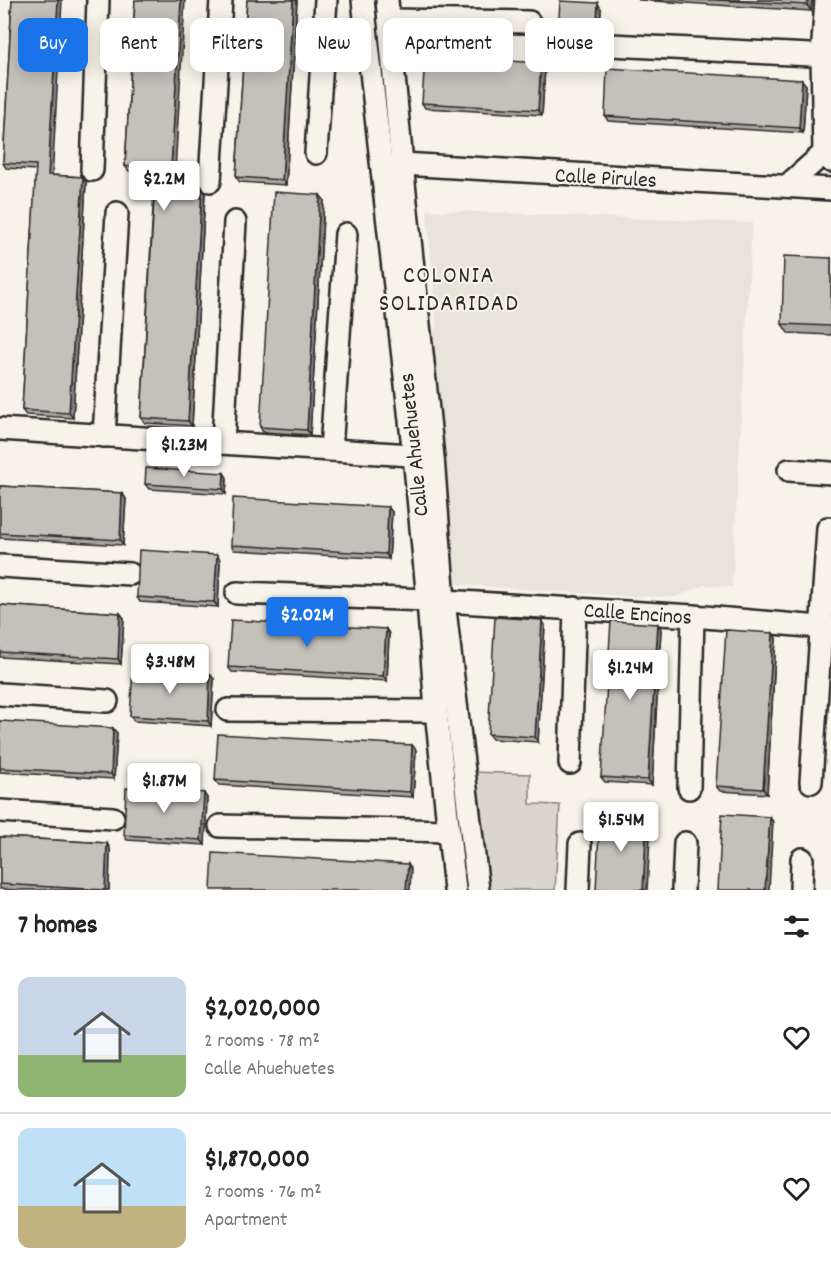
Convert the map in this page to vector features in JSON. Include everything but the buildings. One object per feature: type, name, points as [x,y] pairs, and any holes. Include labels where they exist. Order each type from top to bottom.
[{"type":"street","points":[[92,170],[99,0]]},
{"type":"street","points":[[210,181],[221,0]]},
{"type":"street","points":[[316,153],[326,0]]},
{"type":"street","name":"Calle Ahuehuetes","points":[[363,0],[392,166],[424,456],[436,600],[478,890]]},
{"type":"street","points":[[788,186],[827,157],[825,0]]},
{"type":"street","points":[[388,10],[525,22]]},
{"type":"street","name":"Calle Ahuehuetes","points":[[388,10],[392,166]]},
{"type":"street","points":[[614,45],[826,56]]},
{"type":"street","name":"Calle Pirules","points":[[392,166],[831,189]]},
{"type":"street","points":[[104,436],[117,213]]},
{"type":"street","points":[[223,443],[235,222]]},
{"type":"street","points":[[331,450],[346,234]]},
{"type":"street","points":[[0,429],[424,456]]},
{"type":"street","points":[[789,471],[831,473]]},
{"type":"street","points":[[811,782],[825,628],[828,528]]},
{"type":"street","points":[[0,566],[130,574]]},
{"type":"street","name":"Calle Encinos","points":[[237,593],[436,600],[575,608],[825,628]]},
{"type":"street","name":"Calle Ahuehuetes","points":[[436,600],[436,711],[455,890]]},
{"type":"street","points":[[570,763],[575,608]]},
{"type":"street","points":[[689,788],[693,616]]},
{"type":"street","points":[[0,693],[107,701]]},
{"type":"street","points":[[228,710],[436,711]]},
{"type":"street","points":[[0,812],[113,818]]},
{"type":"street","points":[[220,826],[448,831]]},
{"type":"street","points":[[683,890],[685,843]]},
{"type":"street","points":[[578,890],[580,844]]},
{"type":"street","points":[[801,890],[802,859]]},
{"type":"shaded area","points":[[427,210],[752,223],[732,587],[704,585],[676,597],[626,596],[452,584],[428,332],[437,328]]},
{"type":"shaded area","points":[[472,772],[530,774],[530,804],[560,805],[555,890],[488,890]]},
{"type":"district","name":"COLONIA SOLIDARIDAD","points":[[449,288]]}]
